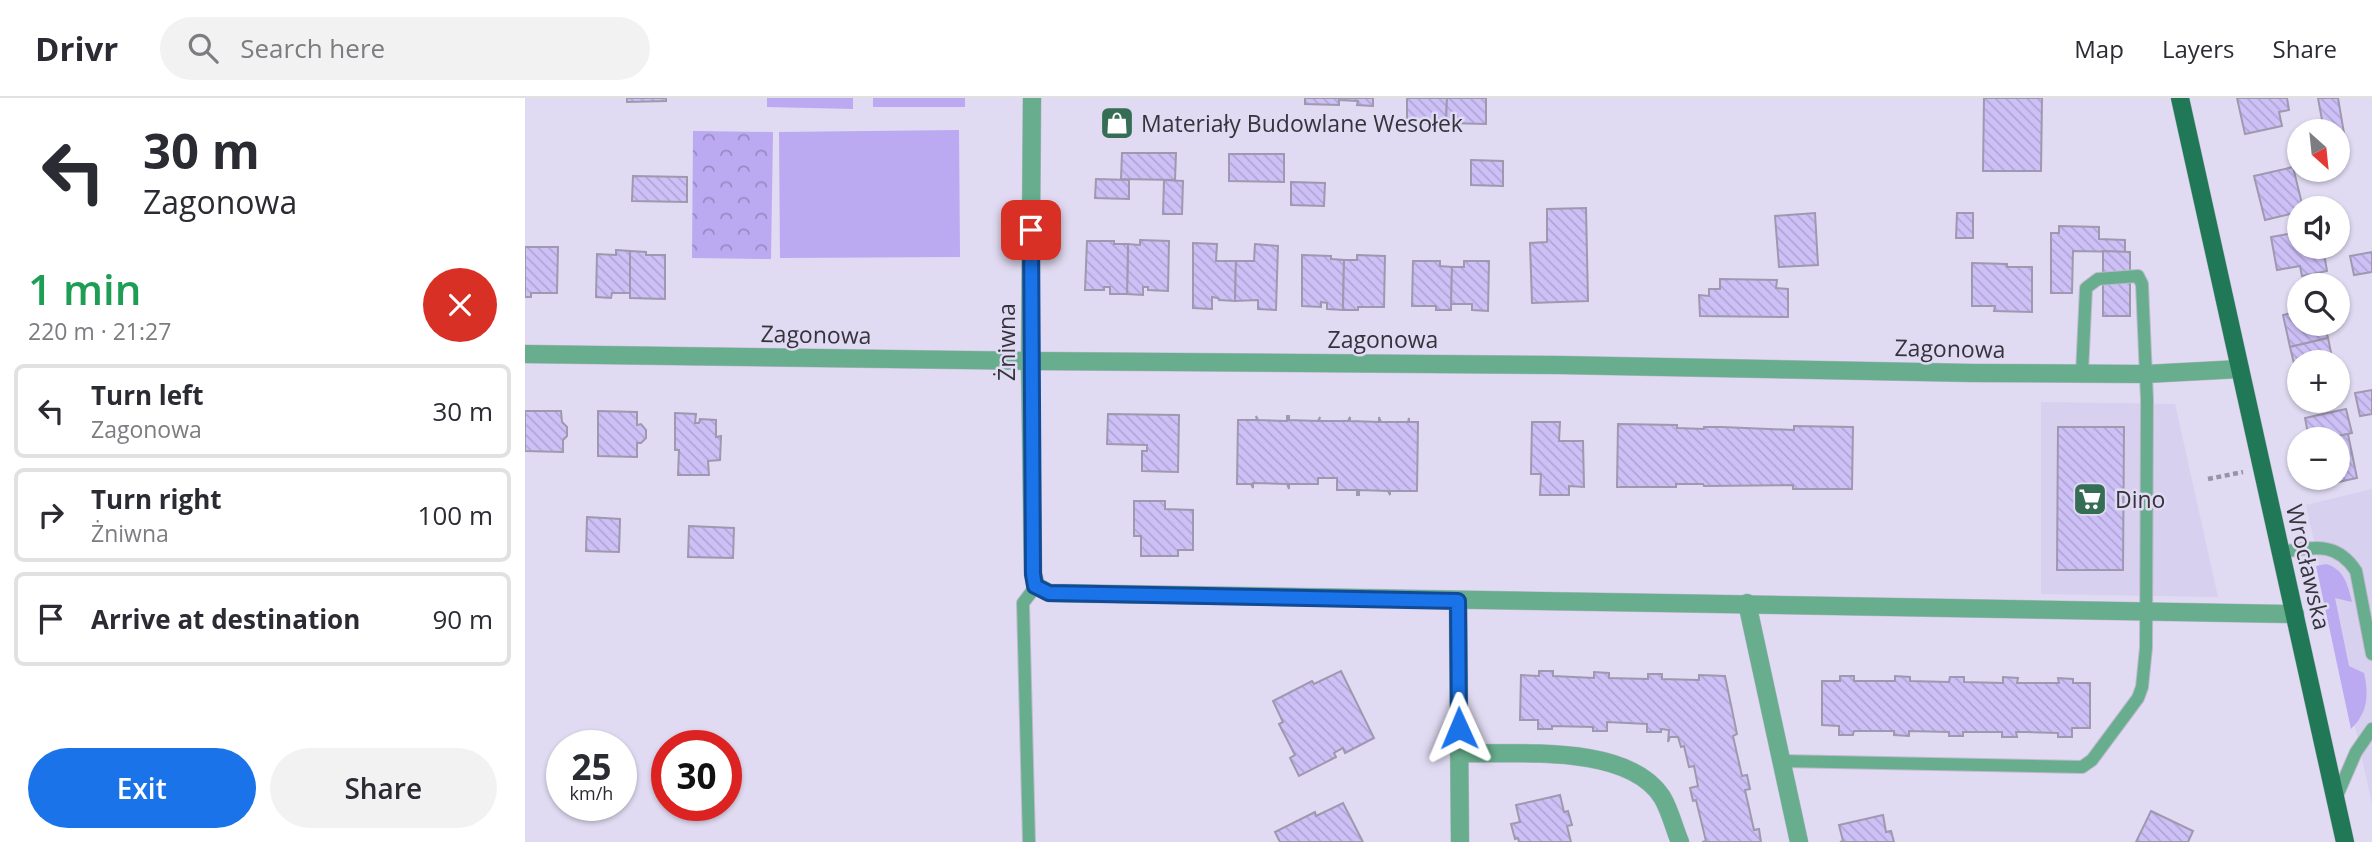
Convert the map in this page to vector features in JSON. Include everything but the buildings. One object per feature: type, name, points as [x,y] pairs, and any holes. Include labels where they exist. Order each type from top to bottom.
[{"type":"main road","name":"Wrocławska","points":[[2180,98],[2346,842]]},
{"type":"street","name":"Żniwna","points":[[1032,98],[1030,362],[1035,586]]},
{"type":"street","name":"Zagonowa","points":[[525,354],[2146,374],[2240,369]]},
{"type":"street","points":[[1035,586],[1049,593],[2295,614]]},
{"type":"street","points":[[1458,601],[1460,842]]},
{"type":"street","points":[[1747,603],[1799,842]]},
{"type":"street","points":[[1459,753],[1584,756],[1629,769],[1662,797],[1680,842]]},
{"type":"lane","points":[[1782,761],[2082,767],[2092,760],[2138,698],[2142,687],[2147,610],[2146,374],[2142,284],[2138,276],[2098,279],[2086,288],[2082,373]]},
{"type":"lane","points":[[2281,552],[2323,547],[2338,552],[2349,560],[2356,571],[2372,654]]},
{"type":"lane","points":[[1029,842],[1023,603],[1035,586]]},
{"type":"lane","points":[[2336,798],[2356,752],[2372,729]]},
{"type":"shaded area","points":[[2041,402],[2175,404],[2218,597],[2041,594]]},
{"type":"shaded area","points":[[2372,489],[2372,804],[2306,505]]},
{"type":"green space","points":[[767,98],[853,98],[853,109],[767,107]]},
{"type":"green space","points":[[873,98],[965,98],[965,107],[873,107]]},
{"type":"green space","points":[[959,130],[960,257],[780,258],[779,132]]},
{"type":"green space","points":[[693,131],[773,132],[771,259],[692,258]]},
{"type":"green space","points":[[2326,564],[2341,574],[2349,590],[2352,602],[2335,598],[2349,666],[2364,673],[2366,681],[2364,710],[2351,729],[2316,566]]},
{"type":"place","name":"Materiały Budowlane Wesołek","points":[[1117,123]]},
{"type":"place","name":"Dino","points":[[2090,499]]},
{"type":"route","points":[[1031,230],[1030,362],[1035,586],[1049,593],[1458,601],[1459,728]]}]
